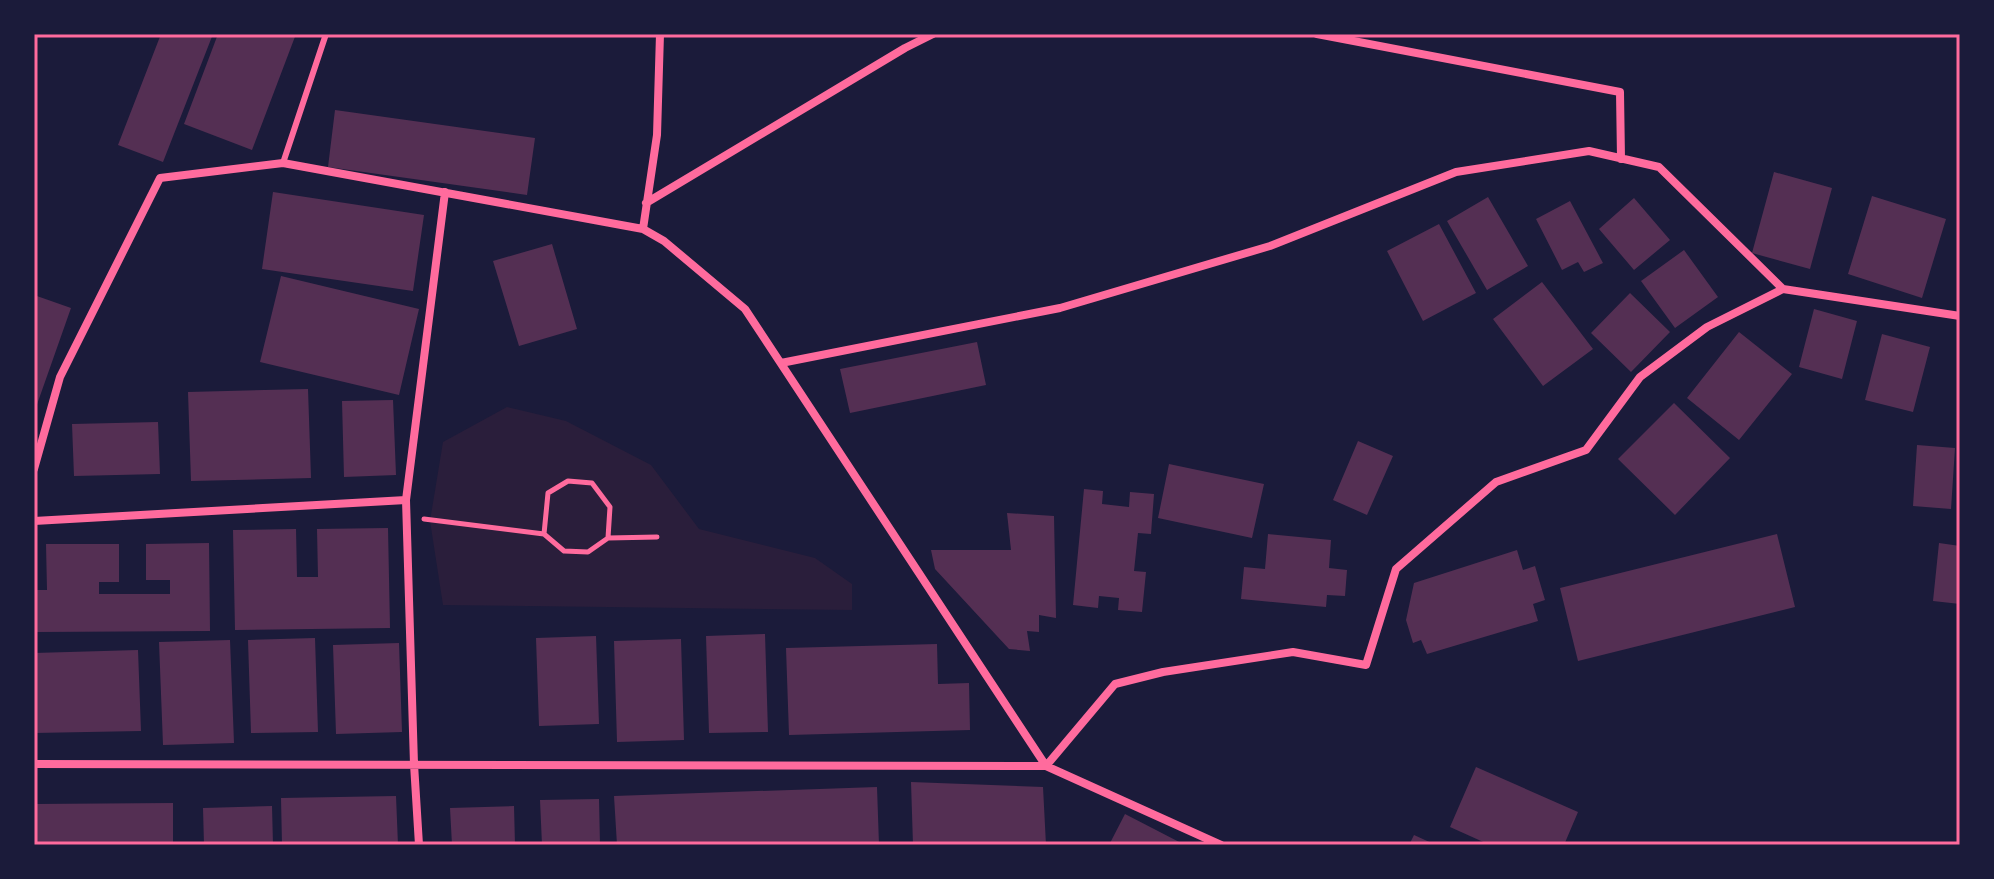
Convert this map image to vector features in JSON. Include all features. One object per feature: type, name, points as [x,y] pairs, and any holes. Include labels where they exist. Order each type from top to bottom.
[{"type":"street","points":[[643,229],[657,135],[660,34]]},
{"type":"street","points":[[646,203],[933,34]]},
{"type":"street","points":[[1317,34],[1620,92],[1621,159]]},
{"type":"street","points":[[781,363],[1060,308],[1270,246],[1456,172],[1589,151],[1659,167],[1783,289]]},
{"type":"street","points":[[34,469],[60,377],[160,178],[283,163],[643,229],[664,241],[745,309],[1046,766]]},
{"type":"street","points":[[419,845],[406,500],[445,192]]},
{"type":"street","points":[[1046,766],[1115,684],[1163,672],[1293,652],[1366,665],[1396,569],[1496,482],[1586,450],[1640,377],[1707,327],[1783,289],[1960,316]]},
{"type":"street","points":[[34,521],[406,500]]},
{"type":"street","points":[[34,764],[1046,766],[1221,845]]},
{"type":"lane","points":[[283,163],[326,34]]},
{"type":"path","points":[[544,534],[548,493],[568,481],[592,483],[610,507],[608,538]]},
{"type":"path","points":[[407,517],[544,534],[564,551],[588,552],[608,538],[657,537]]},
{"type":"shaded area","points":[[507,407],[566,421],[651,465],[699,529],[815,558],[852,584],[852,610],[443,605],[430,521],[443,442]]},
{"type":"building","points":[[161,34],[213,34],[163,162],[118,145]]},
{"type":"building","points":[[218,34],[296,34],[252,150],[184,124]]},
{"type":"building","points":[[335,110],[535,138],[527,195],[328,167]]},
{"type":"building","points":[[1774,172],[1832,188],[1810,269],[1752,253]]},
{"type":"building","points":[[273,192],[424,215],[413,291],[262,269]]},
{"type":"building","points":[[1872,196],[1946,219],[1922,298],[1848,274]]},
{"type":"building","points":[[1488,197],[1528,266],[1487,290],[1447,221]]},
{"type":"building","points":[[1634,198],[1670,240],[1634,270],[1599,229]]},
{"type":"building","points":[[1570,201],[1603,263],[1584,272],[1578,262],[1562,270],[1536,219]]},
{"type":"building","points":[[1439,224],[1476,293],[1423,321],[1387,251]]},
{"type":"building","points":[[552,244],[577,329],[519,346],[493,261]]},
{"type":"building","points":[[1684,250],[1718,297],[1675,328],[1641,281]]},
{"type":"building","points":[[281,276],[419,309],[399,395],[260,362]]},
{"type":"building","points":[[1542,282],[1593,349],[1543,386],[1493,319]]},
{"type":"building","points":[[1630,293],[1670,332],[1631,372],[1591,333]]},
{"type":"building","points":[[34,295],[71,308],[34,413]]},
{"type":"building","points":[[1814,309],[1857,321],[1842,379],[1799,367]]},
{"type":"building","points":[[1739,332],[1792,374],[1739,440],[1687,398]]},
{"type":"building","points":[[1882,334],[1930,347],[1913,412],[1865,400]]},
{"type":"building","points":[[977,342],[986,385],[850,413],[840,369]]},
{"type":"building","points":[[308,389],[311,478],[191,481],[188,392]]},
{"type":"building","points":[[393,400],[396,475],[344,477],[342,401]]},
{"type":"building","points":[[1674,403],[1730,458],[1675,515],[1618,459]]},
{"type":"building","points":[[158,422],[160,474],[74,476],[72,424]]},
{"type":"building","points":[[1358,441],[1393,456],[1367,515],[1333,500]]},
{"type":"building","points":[[1917,445],[1955,448],[1951,509],[1913,506]]},
{"type":"building","points":[[1169,464],[1264,484],[1252,538],[1158,518]]},
{"type":"building","points":[[1084,489],[1103,491],[1102,504],[1129,507],[1130,492],[1154,494],[1151,534],[1138,533],[1134,571],[1146,572],[1142,612],[1118,610],[1119,598],[1099,596],[1098,608],[1073,605]]},
{"type":"building","points":[[1007,513],[1054,516],[1056,618],[1039,615],[1039,632],[1027,631],[1030,651],[1009,649],[935,569],[931,550],[1011,550]]},
{"type":"building","points":[[388,528],[390,628],[235,630],[233,530],[296,529],[297,577],[318,577],[317,529]]},
{"type":"building","points":[[1268,534],[1331,540],[1329,568],[1347,570],[1345,596],[1327,595],[1326,607],[1241,599],[1244,567],[1265,569]]},
{"type":"building","points":[[1777,534],[1795,607],[1578,661],[1560,588]]},
{"type":"building","points":[[209,543],[210,631],[37,632],[37,590],[47,590],[46,544],[119,544],[119,582],[99,582],[99,594],[170,594],[170,580],[146,580],[146,544]]},
{"type":"building","points":[[1939,543],[1960,546],[1960,604],[1933,601]]},
{"type":"building","points":[[1517,550],[1523,570],[1535,566],[1545,600],[1533,604],[1538,621],[1427,654],[1421,640],[1413,643],[1406,620],[1414,583]]},
{"type":"building","points":[[765,634],[768,732],[709,733],[706,636]]},
{"type":"building","points":[[596,636],[599,724],[539,726],[536,638]]},
{"type":"building","points":[[315,638],[318,732],[251,733],[248,640]]},
{"type":"building","points":[[681,639],[684,740],[617,742],[614,641]]},
{"type":"building","points":[[230,640],[234,743],[163,745],[159,642]]},
{"type":"building","points":[[399,643],[402,732],[336,734],[333,645]]},
{"type":"building","points":[[937,644],[938,684],[969,683],[970,730],[789,735],[786,648]]},
{"type":"building","points":[[138,650],[141,731],[34,733],[34,653]]},
{"type":"building","points":[[1476,767],[1578,812],[1564,845],[1490,845],[1450,827]]},
{"type":"building","points":[[911,782],[1043,787],[1046,845],[913,845]]},
{"type":"building","points":[[877,787],[879,845],[617,845],[614,796]]},
{"type":"building","points":[[396,796],[398,845],[282,845],[281,798]]},
{"type":"building","points":[[599,799],[600,845],[542,845],[540,800]]},
{"type":"building","points":[[173,803],[173,845],[34,845],[34,804]]},
{"type":"building","points":[[272,806],[273,845],[204,845],[203,808]]},
{"type":"building","points":[[514,806],[515,845],[452,845],[450,808]]},
{"type":"building","points":[[1125,814],[1185,845],[1109,845]]},
{"type":"building","points":[[1414,835],[1436,845],[1409,845]]}]
